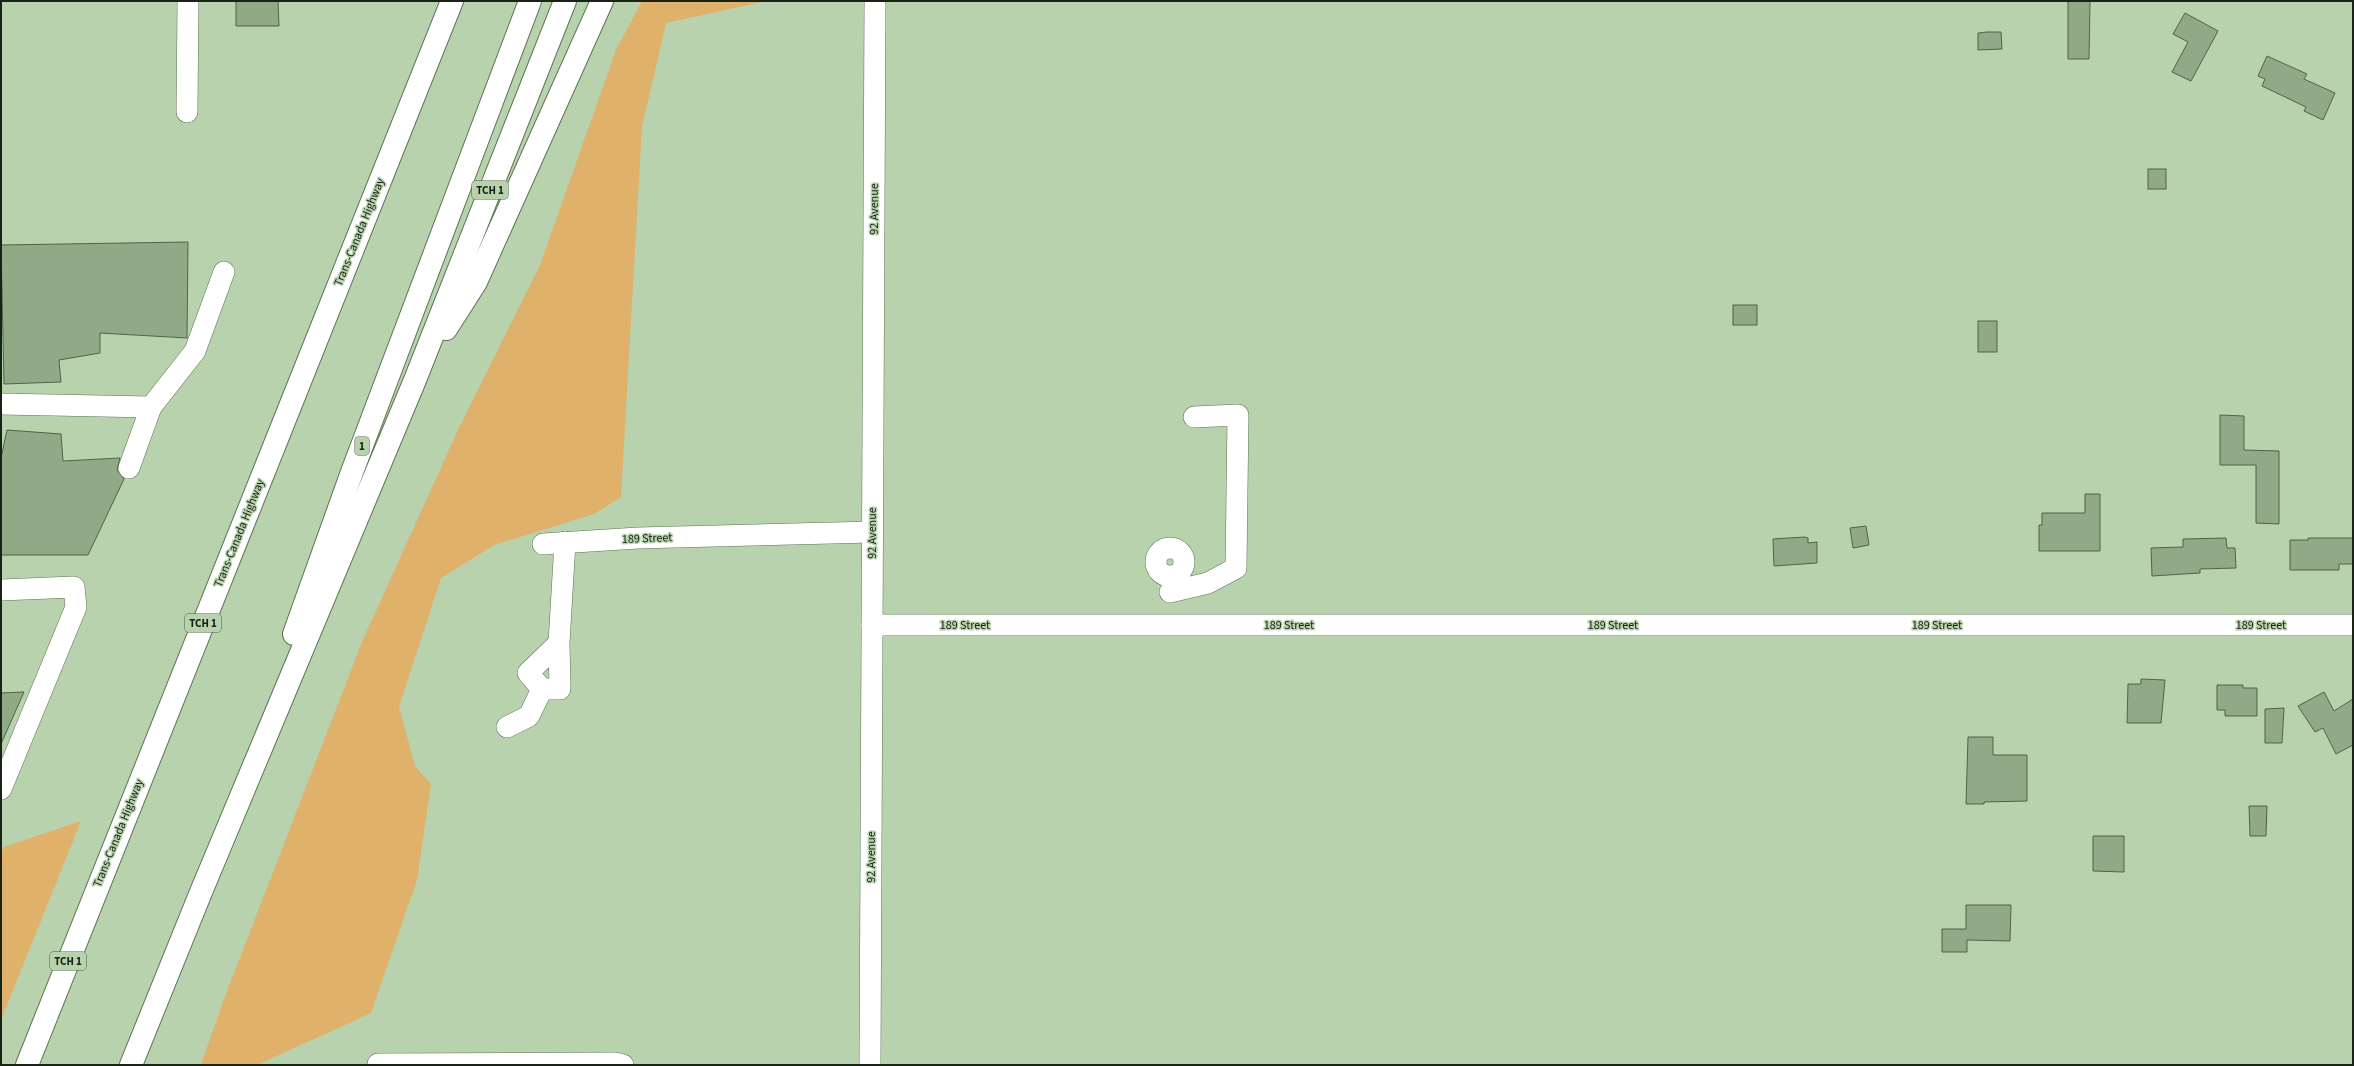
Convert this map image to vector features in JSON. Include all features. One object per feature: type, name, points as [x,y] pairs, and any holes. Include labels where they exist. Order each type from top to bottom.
[{"type":"highway","name":"1","points":[[201,892],[352,472],[530,1]]},
{"type":"highway","name":"TCH 1","points":[[131,1065],[201,892],[416,380],[565,1]]},
{"type":"highway","points":[[416,380],[476,282],[602,1]]},
{"type":"highway","name":"Trans-Canada Highway","points":[[27,1065],[450,5]]},
{"type":"street","points":[[187,112],[188,1]]},
{"type":"street","name":"92 Avenue","points":[[870,1065],[874,1]]},
{"type":"street","points":[[129,468],[151,407],[195,351],[224,272]]},
{"type":"street","points":[[1,404],[151,407]]},
{"type":"street","points":[[1170,625],[1170,584],[1208,583],[1236,568],[1238,415],[1194,417]]},
{"type":"street","name":"189 Street","points":[[543,544],[645,538],[872,532]]},
{"type":"street","points":[[507,727],[529,716],[542,689],[528,673],[559,643],[565,542]]},
{"type":"street","points":[[1,590],[74,588],[76,607],[1,789]]},
{"type":"street","name":"189 Street","points":[[872,625],[2353,625]]},
{"type":"street","points":[[378,1064],[615,1063],[623,1065]]},
{"type":"shaded area","points":[[642,1],[766,1],[666,23],[642,127],[621,497],[594,514],[494,545],[441,578],[399,707],[415,766],[431,784],[417,880],[371,1013],[257,1065],[201,1065],[224,999],[362,642],[458,430],[540,265],[616,50]]},
{"type":"shaded area","points":[[81,821],[1,1020],[1,853],[4,847]]},
{"type":"building","points":[[236,1],[278,1],[279,26],[236,26]]},
{"type":"building","points":[[2068,1],[2090,1],[2089,59],[2068,59]]},
{"type":"building","points":[[2185,13],[2218,31],[2191,81],[2172,72],[2188,42],[2173,34]]},
{"type":"building","points":[[2001,32],[2002,49],[1978,50],[1978,33]]},
{"type":"building","points":[[2267,56],[2307,74],[2304,79],[2335,93],[2323,120],[2304,111],[2306,107],[2262,86],[2265,79],[2258,76]]},
{"type":"building","points":[[2148,169],[2166,169],[2166,189],[2148,189]]},
{"type":"building","points":[[188,242],[187,338],[100,333],[100,353],[59,360],[61,382],[4,384],[1,245]]},
{"type":"building","points":[[1733,305],[1757,305],[1757,325],[1733,325]]},
{"type":"building","points":[[1978,321],[1997,321],[1997,352],[1978,352]]},
{"type":"building","points":[[2220,415],[2244,416],[2244,450],[2279,451],[2279,524],[2256,523],[2256,465],[2220,465]]},
{"type":"building","points":[[7,430],[61,434],[63,461],[120,458],[117,470],[124,479],[88,555],[1,555],[1,458]]},
{"type":"building","points":[[2085,494],[2100,494],[2100,551],[2039,551],[2039,525],[2042,525],[2042,513],[2085,513]]},
{"type":"building","points":[[1866,526],[1869,545],[1853,548],[1850,528]]},
{"type":"building","points":[[1808,538],[1808,543],[1817,542],[1817,563],[1774,566],[1773,539]]},
{"type":"building","points":[[2226,538],[2227,548],[2235,548],[2236,568],[2200,569],[2200,573],[2152,576],[2151,548],[2183,547],[2183,539]]},
{"type":"building","points":[[2308,538],[2353,538],[2353,564],[2339,564],[2339,570],[2290,570],[2290,540],[2308,540]]},
{"type":"building","points":[[2141,679],[2165,680],[2161,723],[2127,723],[2128,684],[2141,684]]},
{"type":"building","points":[[2217,685],[2243,685],[2243,688],[2257,688],[2257,716],[2225,716],[2225,710],[2217,710]]},
{"type":"building","points":[[24,692],[1,744],[1,693]]},
{"type":"building","points":[[2324,692],[2334,711],[2353,699],[2353,745],[2336,754],[2323,728],[2315,732],[2298,706]]},
{"type":"building","points":[[2284,708],[2282,743],[2265,743],[2265,709]]},
{"type":"building","points":[[1968,737],[1993,737],[1993,755],[2027,755],[2027,801],[1966,804]]},
{"type":"building","points":[[2249,806],[2267,806],[2266,836],[2250,836]]},
{"type":"building","points":[[2093,836],[2124,836],[2124,872],[2093,871]]},
{"type":"building","points":[[1966,905],[2011,905],[2010,941],[1967,940],[1967,952],[1942,952],[1942,929],[1966,929]]}]
